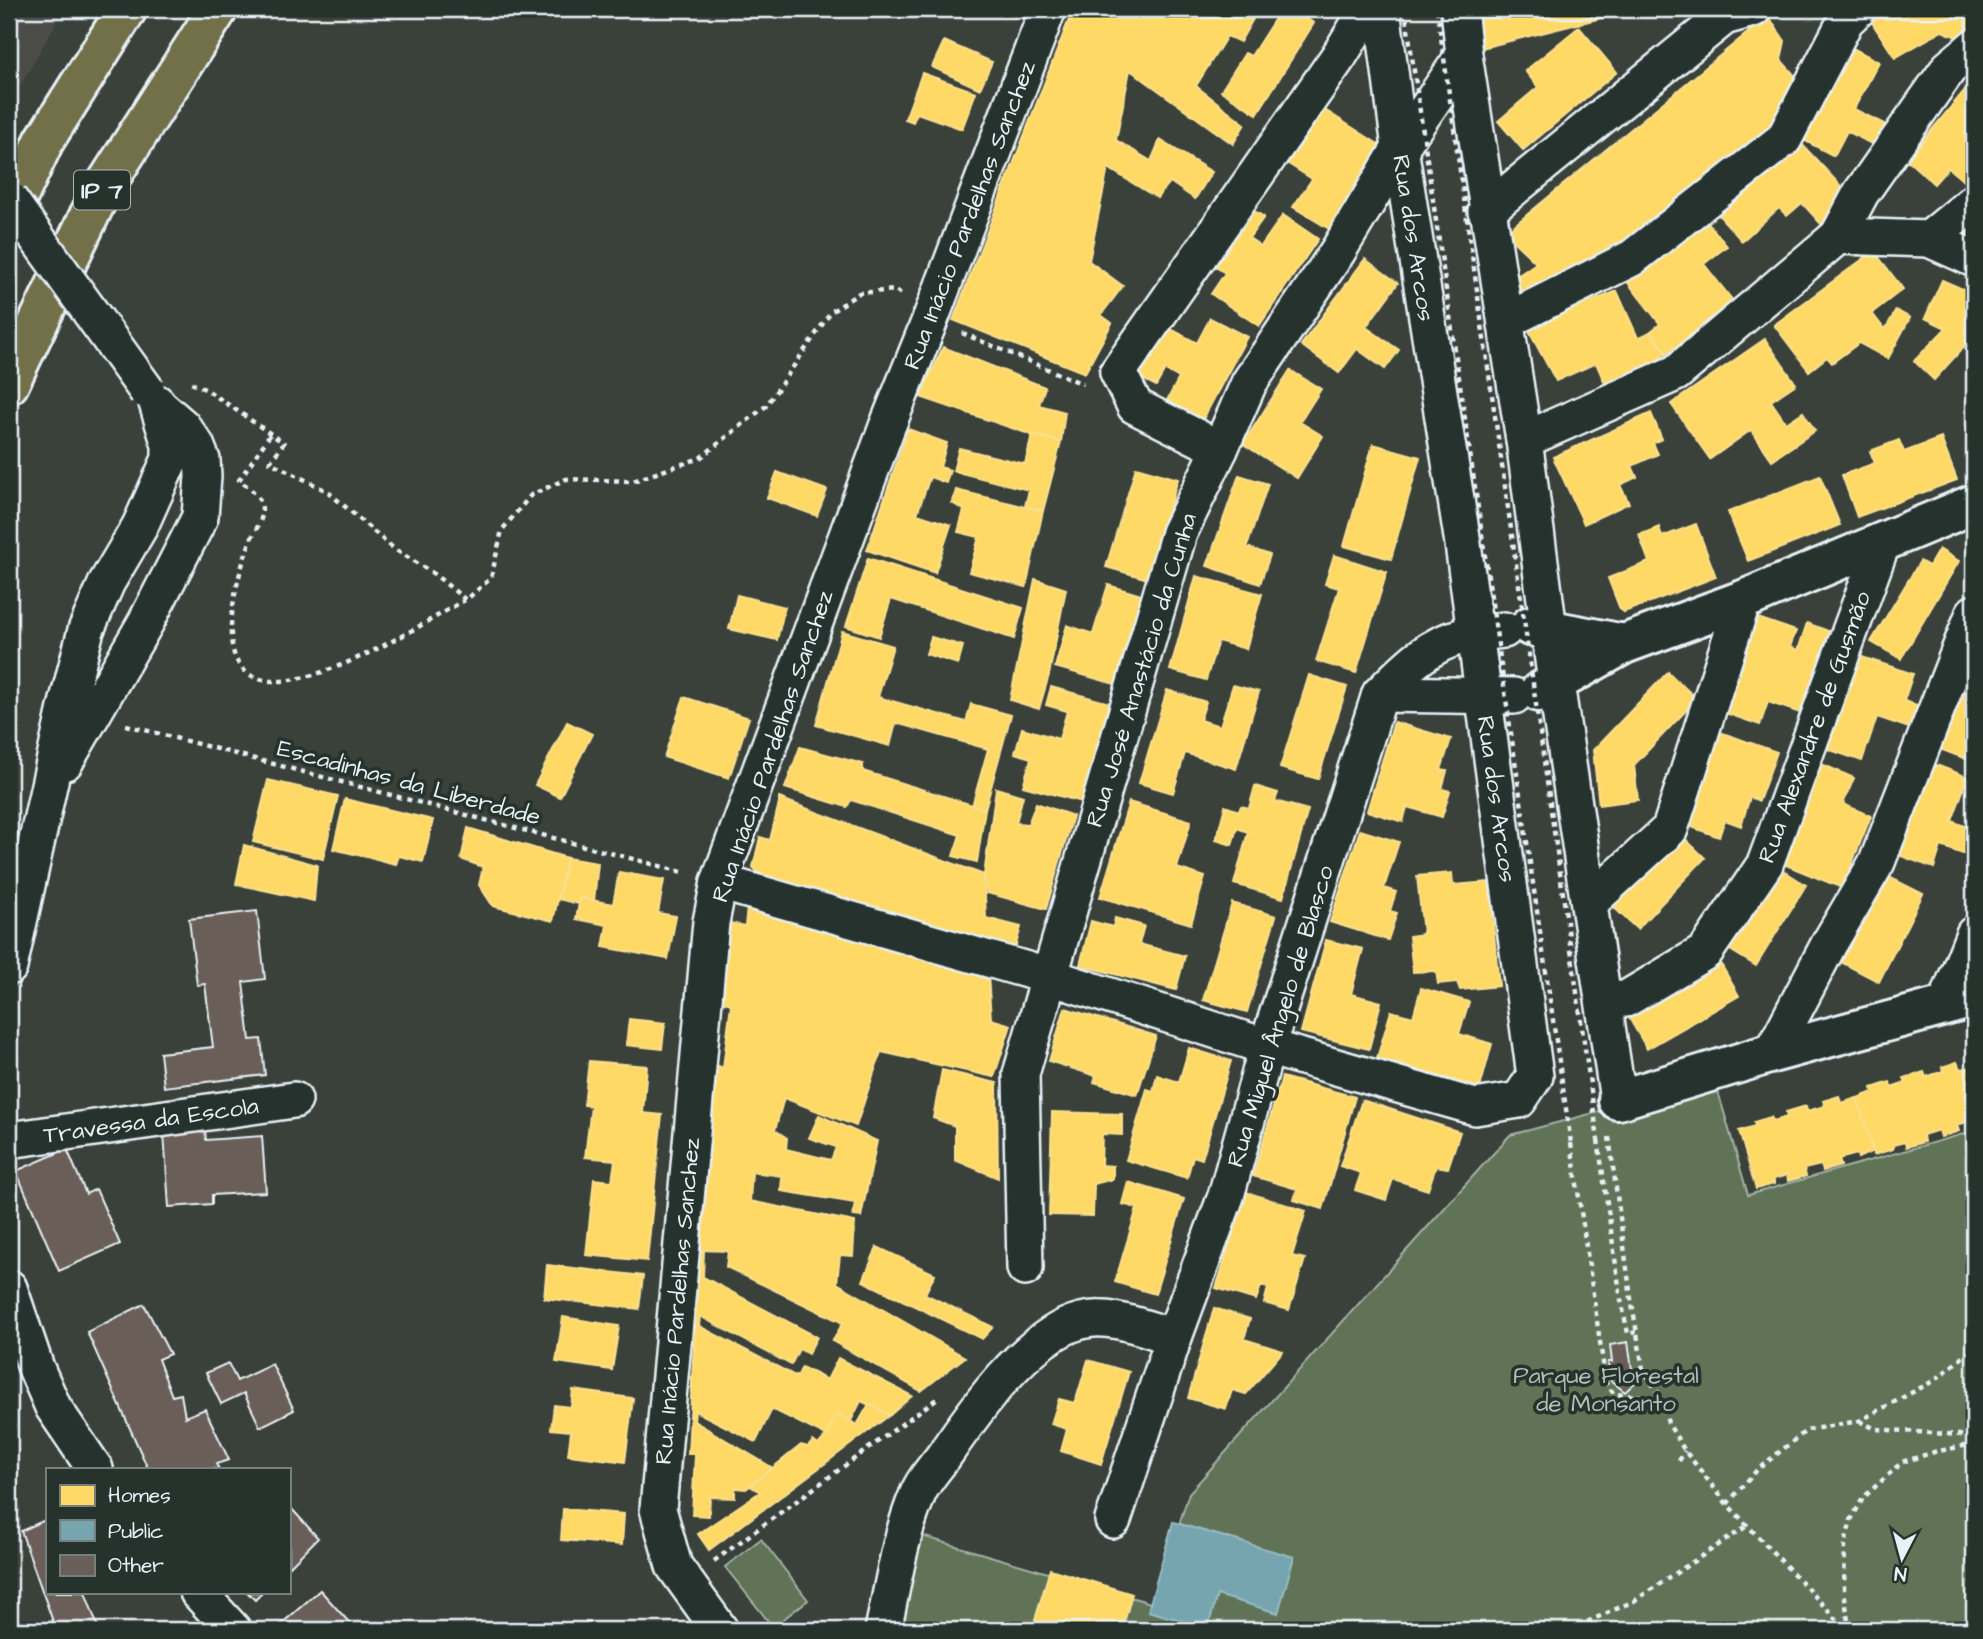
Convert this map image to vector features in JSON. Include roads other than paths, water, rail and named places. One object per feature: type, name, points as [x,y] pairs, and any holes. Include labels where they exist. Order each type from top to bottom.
[{"type":"highway","points":[[9,216],[44,141],[127,9]]},
{"type":"highway","name":"IP 7","points":[[9,384],[99,195],[218,9]]},
{"type":"street","name":"Rua Inácio Pardelhas Sanchez","points":[[720,1630],[674,1566],[658,1509],[710,935],[719,882],[882,440],[1048,9]]},
{"type":"street","points":[[1220,449],[1135,406],[1118,372],[1339,56],[1368,9]]},
{"type":"street","name":"Rua dos Arcos","points":[[1382,9],[1400,148],[1462,537],[1515,630],[1523,692],[1590,902],[1618,1100]]},
{"type":"street","name":"Rua dos Arcos","points":[[719,882],[1048,976],[1267,1047],[1475,1107],[1519,1100],[1535,1076],[1523,692],[1515,630],[1524,440],[1486,211],[1459,9]]},
{"type":"street","points":[[1486,211],[1724,17],[1753,9]]},
{"type":"street","points":[[1506,321],[1632,258],[1784,139],[1846,20],[1858,9]]},
{"type":"street","points":[[1524,440],[1676,373],[1838,236],[1861,193],[1949,68],[1974,47]]},
{"type":"street","name":"Rua José Anastácio da Cunha","points":[[1025,1268],[1021,1074],[1179,533],[1249,383],[1338,251],[1400,148],[1464,55]]},
{"type":"street","points":[[9,199],[152,397],[197,445],[202,460],[200,517],[146,622],[49,789]]},
{"type":"street","points":[[1929,239],[1974,202]]},
{"type":"street","points":[[1838,236],[1929,239],[1974,260]]},
{"type":"street","points":[[9,967],[86,630],[107,582],[140,526],[170,459],[170,445],[152,397]]},
{"type":"street","points":[[1380,694],[1523,692],[1624,644],[1743,600],[1974,504]]},
{"type":"street","name":"Rua Alexandre de Gusmão","points":[[1604,1000],[1626,999],[1705,952],[1765,864],[1883,541]]},
{"type":"street","points":[[1590,902],[1670,829],[1743,600]]},
{"type":"street","points":[[1772,1054],[1829,944],[1877,862],[1974,613]]},
{"type":"street","points":[[1515,630],[1624,644]]},
{"type":"street","name":"Rua Miguel Ângelo de Blasco","points":[[1113,1520],[1174,1337],[1226,1196],[1267,1047],[1380,694],[1400,674],[1438,645],[1459,637],[1515,630]]},
{"type":"street","points":[[1618,1100],[1960,1002],[1974,934]]},
{"type":"street","name":"Travessa da Escola","points":[[9,1140],[294,1100]]},
{"type":"street","points":[[9,1288],[36,1368],[53,1407],[94,1468]]},
{"type":"street","points":[[883,1630],[908,1519],[918,1493],[966,1423],[1010,1370],[1051,1334],[1082,1321],[1110,1320],[1174,1337]]},
{"type":"street","points":[[200,1594],[233,1630]]},
{"type":"park label","name":"Parque Florestal de Monsanto","points":[[1606,1389]]}]
